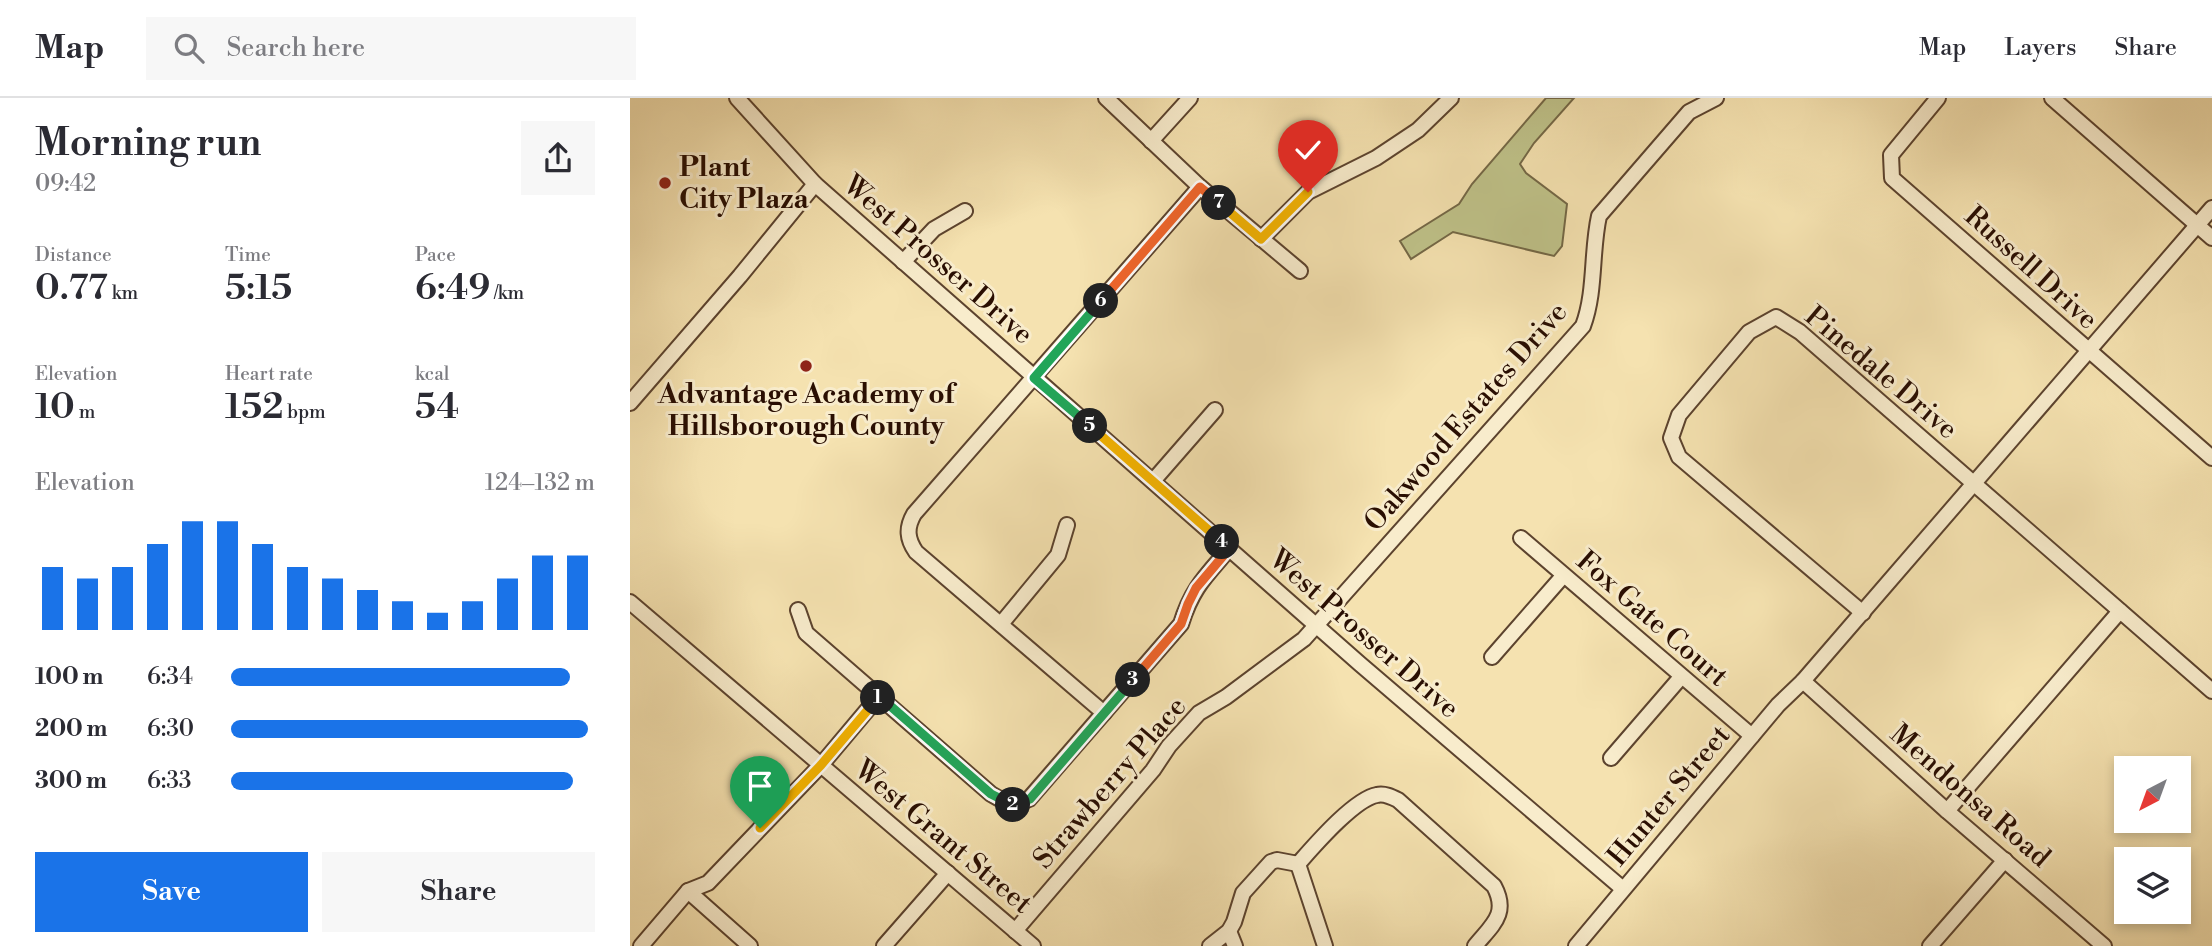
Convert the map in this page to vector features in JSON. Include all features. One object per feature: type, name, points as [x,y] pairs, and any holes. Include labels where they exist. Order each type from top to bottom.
[{"type":"street","name":"West Prosser Drive","points":[[737,98],[815,184],[1317,626],[1623,889]]},
{"type":"street","points":[[1106,98],[1200,187],[1300,271]]},
{"type":"street","points":[[1150,141],[1190,98]]},
{"type":"street","points":[[1261,239],[1308,192],[1376,158],[1418,130],[1451,98]]},
{"type":"street","name":"Oakwood Estates Drive","points":[[1317,626],[1583,326],[1589,311],[1599,216],[1689,112],[1716,98]]},
{"type":"street","name":"Russell Drive","points":[[1938,98],[1891,155],[1892,177],[2088,352],[2212,458]]},
{"type":"street","points":[[2052,98],[2212,238]]},
{"type":"street","points":[[630,403],[815,184]]},
{"type":"street","points":[[1104,713],[916,552],[910,544],[908,524],[1200,187]]},
{"type":"street","points":[[1975,485],[2212,208]]},
{"type":"street","points":[[903,262],[934,229],[965,211]]},
{"type":"street","name":"Pinedale Drive","points":[[1863,613],[1679,457],[1671,438],[1679,415],[1749,332],[1776,317],[1800,332],[2212,691]]},
{"type":"street","points":[[1153,481],[1215,410]]},
{"type":"street","name":"Hunter Street","points":[[1576,946],[1778,705],[1803,681],[1975,485]]},
{"type":"street","points":[[1001,624],[1058,555],[1068,525]]},
{"type":"street","name":"Fox Gate Court","points":[[1521,538],[1752,736]]},
{"type":"street","points":[[798,610],[806,633],[991,794],[1012,806],[1030,799],[1181,624],[1196,588],[1229,549]]},
{"type":"street","points":[[1492,657],[1563,576]]},
{"type":"street","name":"West Grant Street","points":[[630,602],[1033,946]]},
{"type":"street","points":[[1947,811],[2120,611]]},
{"type":"street","name":"Strawberry Place","points":[[1015,931],[1199,713],[1291,650],[1317,626]]},
{"type":"street","points":[[1611,758],[1681,677]]},
{"type":"street","name":"Mendonsa Road","points":[[1803,681],[1947,811],[2105,946]]},
{"type":"street","points":[[641,946],[688,891],[708,883],[821,765],[879,696]]},
{"type":"street","points":[[1298,864],[1332,825],[1367,799],[1378,794],[1390,796],[1398,800],[1494,886],[1500,897],[1498,919],[1475,946]]},
{"type":"street","points":[[1210,946],[1229,930],[1237,915],[1243,893],[1271,862],[1277,860],[1298,864]]},
{"type":"street","points":[[1930,946],[2005,860]]},
{"type":"street","points":[[1298,864],[1325,946]]},
{"type":"street","points":[[884,946],[948,873]]},
{"type":"street","points":[[688,891],[750,946]]},
{"type":"street","points":[[1229,930],[1235,946]]},
{"type":"green space","points":[[1546,98],[1574,98],[1534,143],[1520,164],[1526,173],[1567,204],[1562,246],[1554,256],[1453,232],[1411,259],[1400,241],[1459,204],[1472,184]]},
{"type":"place","name":"Plant City Plaza","points":[[665,183]]},
{"type":"place","name":"Advantage Academy of Hillsborough County","points":[[806,366]]},
{"type":"route","points":[[760,828],[821,765],[879,696],[991,794],[1012,806],[1020,804],[1030,799],[1181,624],[1196,588],[1229,549],[1034,378],[1200,187],[1261,239],[1308,192]]}]
